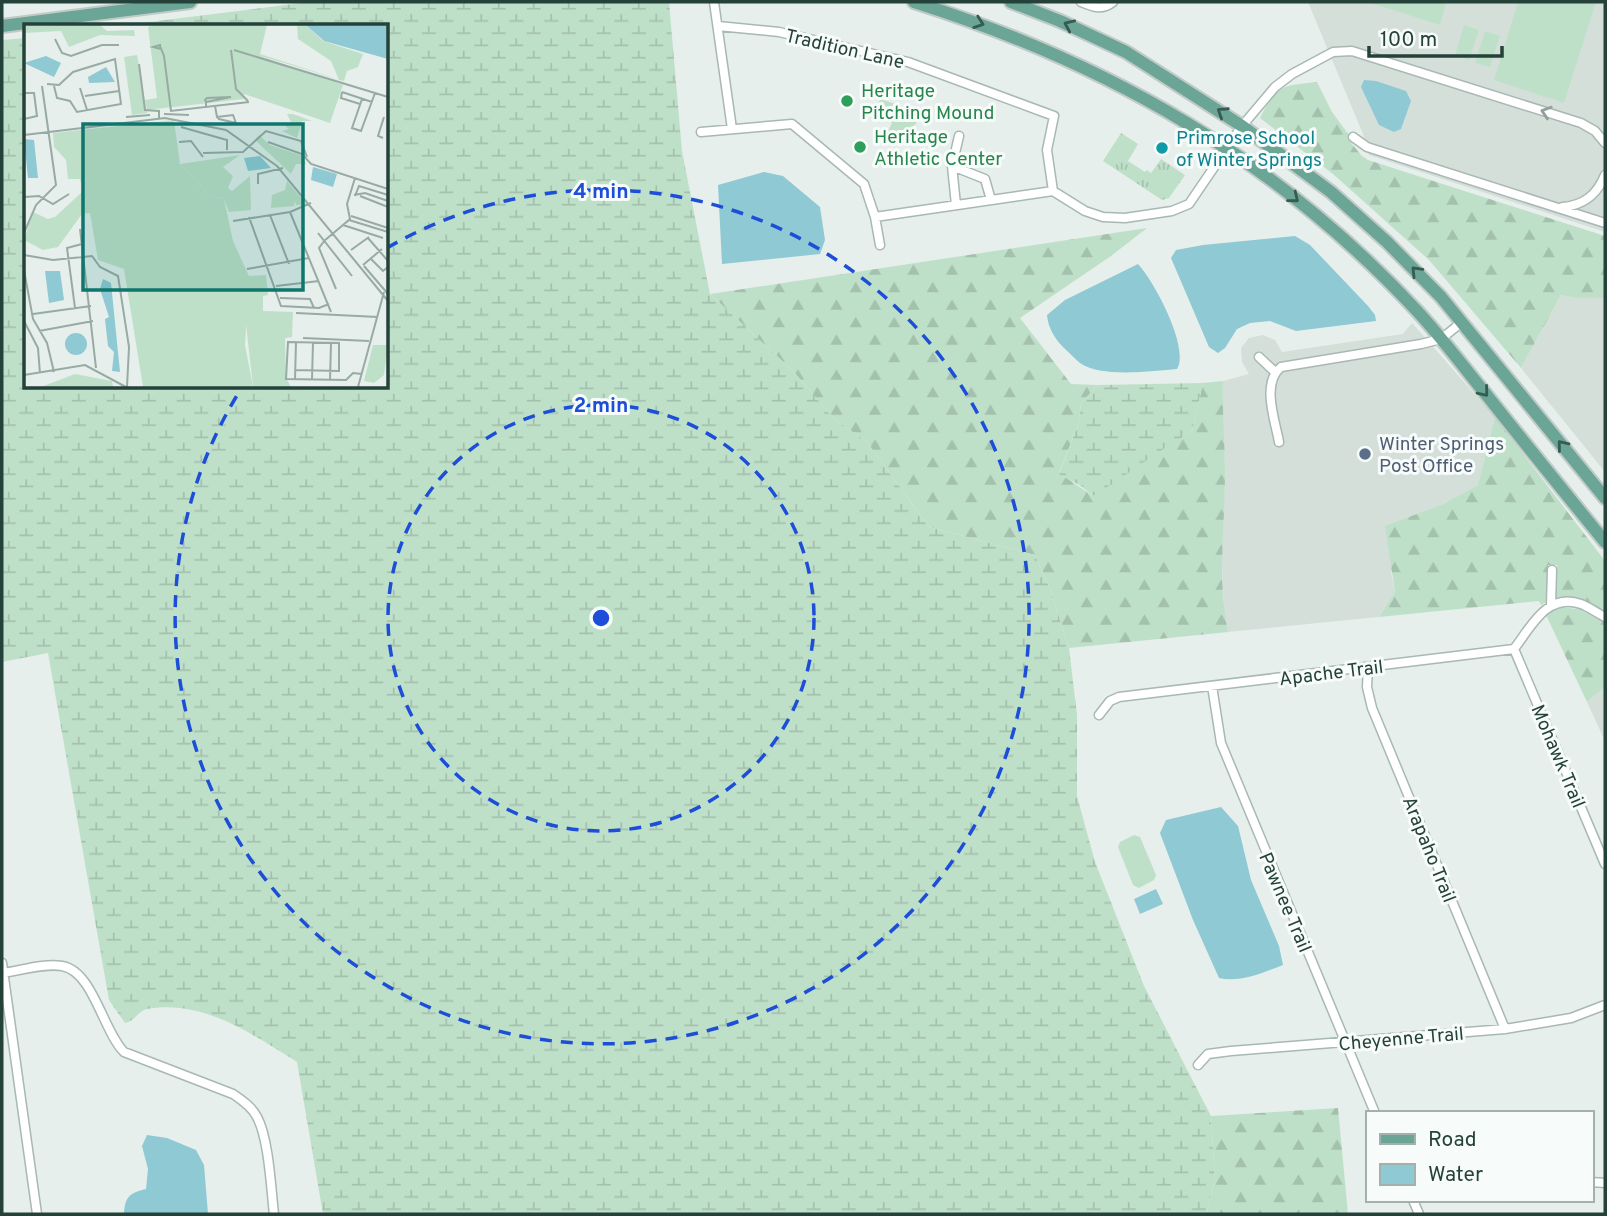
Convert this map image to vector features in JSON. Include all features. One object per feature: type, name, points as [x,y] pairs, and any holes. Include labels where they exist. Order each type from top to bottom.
[{"type":"main road","points":[[2,26],[191,2]]},
{"type":"main road","points":[[914,2],[1015,36],[1082,65],[1172,114],[1286,191],[1394,288],[1441,339],[1605,542]]},
{"type":"main road","points":[[1011,2],[1060,21],[1126,52],[1242,126],[1359,216],[1413,268],[1462,322],[1605,498]]},
{"type":"street","points":[[714,2],[732,129]]},
{"type":"street","points":[[1084,2],[1101,8],[1113,2]]},
{"type":"street","name":"Tradition Lane","points":[[718,26],[779,32],[908,62],[1055,116],[1047,150],[1053,191]]},
{"type":"street","points":[[876,217],[1053,191],[1085,211],[1103,218],[1134,217],[1172,211],[1189,204],[1242,126],[1275,87],[1292,74],[1333,52],[1352,51],[1581,123],[1595,131],[1605,143]]},
{"type":"street","points":[[701,132],[792,124],[864,184],[876,217],[880,245]]},
{"type":"street","points":[[956,205],[952,166],[959,136]]},
{"type":"street","points":[[1353,137],[1367,147],[1605,223]]},
{"type":"street","points":[[952,166],[985,179],[991,200]]},
{"type":"street","points":[[1560,207],[1584,202],[1594,195],[1605,175]]},
{"type":"street","points":[[1279,442],[1271,380],[1281,367],[1421,344],[1441,339],[1462,322]]},
{"type":"street","points":[[1259,357],[1275,372]]},
{"type":"street","points":[[1551,605],[1552,570]]},
{"type":"street","points":[[1514,649],[1546,607],[1551,605],[1568,602],[1581,604],[1605,617]]},
{"type":"street","name":"Apache Trail","points":[[1099,715],[1110,701],[1119,697],[1514,649]]},
{"type":"street","name":"Mohawk Trail","points":[[1514,649],[1605,864]]},
{"type":"street","name":"Arapaho Trail","points":[[1368,667],[1367,687],[1372,708],[1505,1029]]},
{"type":"street","name":"Pawnee Trail","points":[[1212,686],[1221,743],[1374,1111]]},
{"type":"street","points":[[2,963],[37,1214]]},
{"type":"street","points":[[2,973],[65,966],[83,978],[114,1042],[124,1052],[233,1094],[242,1100],[257,1117],[261,1131],[274,1214]]},
{"type":"street","name":"Cheyenne Trail","points":[[1198,1065],[1208,1054],[1505,1029],[1571,1018],[1605,1005]]},
{"type":"shaded area","points":[[1308,2],[1605,2],[1605,232],[1369,155],[1363,134]]},
{"type":"shaded area","points":[[1561,295],[1605,298],[1605,472],[1521,368]]},
{"type":"shaded area","points":[[1412,323],[1495,417],[1478,485],[1441,505],[1391,572],[1395,592],[1379,617],[1228,632],[1224,616],[1222,559],[1225,472],[1223,381],[1249,374],[1242,362],[1241,348],[1249,338],[1263,335],[1275,340],[1282,352],[1403,334]]},
{"type":"shaded area","points":[[1605,687],[1605,741],[1587,702]]},
{"type":"green space","points":[[309,2],[669,2],[682,151],[710,294],[794,372],[834,419],[867,442],[929,527],[1035,555],[1049,586],[1069,648],[1077,715],[1077,796],[1095,862],[1144,986],[1211,1116],[1215,1180],[1206,1214],[323,1214],[297,1062],[245,1030],[188,1009],[147,1009],[125,1023],[109,1000],[48,653],[2,662],[2,40],[24,38],[24,388],[388,388],[388,24],[133,24]]},
{"type":"green space","points":[[1368,2],[1446,2],[1440,25]]},
{"type":"green space","points":[[1518,2],[1596,2],[1564,103],[1494,80]]},
{"type":"green space","points":[[1464,25],[1479,30],[1469,60],[1455,55]]},
{"type":"green space","points":[[1485,31],[1500,36],[1490,67],[1475,63]]},
{"type":"green space","points":[[1317,82],[1332,112],[1349,135],[1347,138],[1368,160],[1605,236],[1605,298],[1561,295],[1521,368],[1429,260],[1333,174],[1260,118],[1271,99],[1282,89]]},
{"type":"green space","points":[[880,99],[924,113],[910,131],[893,141],[886,135],[892,123],[876,111]]},
{"type":"green space","points":[[1121,133],[1138,144],[1128,161],[1151,173],[1161,159],[1185,175],[1169,198],[1162,200],[1103,161]]},
{"type":"green space","points":[[1147,228],[1020,318],[1071,384],[1098,385],[1081,403],[1078,425],[1059,473],[1093,496],[1153,454],[1192,431],[1203,383],[1223,381],[1225,474],[1222,573],[1228,632],[1069,648],[1049,586],[1035,555],[929,527],[867,442],[834,419],[794,372],[710,294]]},
{"type":"green space","points":[[1203,383],[1192,431],[1093,496],[1059,474],[1078,425],[1081,403],[1098,385]]},
{"type":"green space","points":[[1495,417],[1605,561],[1605,611],[1581,599],[1556,598],[1557,565],[1548,565],[1546,602],[1541,605],[1539,601],[1379,617],[1395,592],[1385,526],[1441,505],[1478,485]]},
{"type":"green space","points":[[1559,607],[1579,609],[1605,623],[1605,687],[1587,702],[1546,615]]},
{"type":"green space","points":[[1134,835],[1140,837],[1156,875],[1154,880],[1139,888],[1133,885],[1118,847],[1120,842]]},
{"type":"green space","points":[[1338,1108],[1348,1214],[1206,1214],[1215,1180],[1211,1116]]},
{"type":"water","points":[[1364,80],[1406,91],[1411,101],[1401,129],[1394,132],[1379,125],[1361,87]]},
{"type":"water","points":[[764,172],[783,176],[820,207],[825,240],[820,254],[722,264],[718,185]]},
{"type":"water","points":[[1295,236],[1310,245],[1368,306],[1376,321],[1296,331],[1270,321],[1250,323],[1237,329],[1225,348],[1218,353],[1209,347],[1171,258],[1176,250]]},
{"type":"water","points":[[1138,264],[1161,299],[1175,331],[1180,359],[1177,369],[1113,372],[1089,368],[1080,363],[1055,337],[1047,315],[1065,300]]},
{"type":"water","points":[[1221,807],[1238,826],[1251,880],[1279,946],[1283,965],[1235,979],[1219,978],[1193,920],[1160,833],[1166,820]]},
{"type":"water","points":[[1156,889],[1163,904],[1140,914],[1134,899]]},
{"type":"water","points":[[147,1135],[167,1138],[196,1150],[204,1165],[208,1214],[124,1214],[129,1196],[146,1189],[148,1169],[142,1146]]},
{"type":"place","name":"Heritage Pitching Mound","points":[[847,101]]},
{"type":"place","name":"Heritage Athletic Center","points":[[860,147]]},
{"type":"place","name":"Primrose School of Winter Springs","points":[[1162,148]]},
{"type":"place","name":"Winter Springs Post Office","points":[[1365,454]]}]
